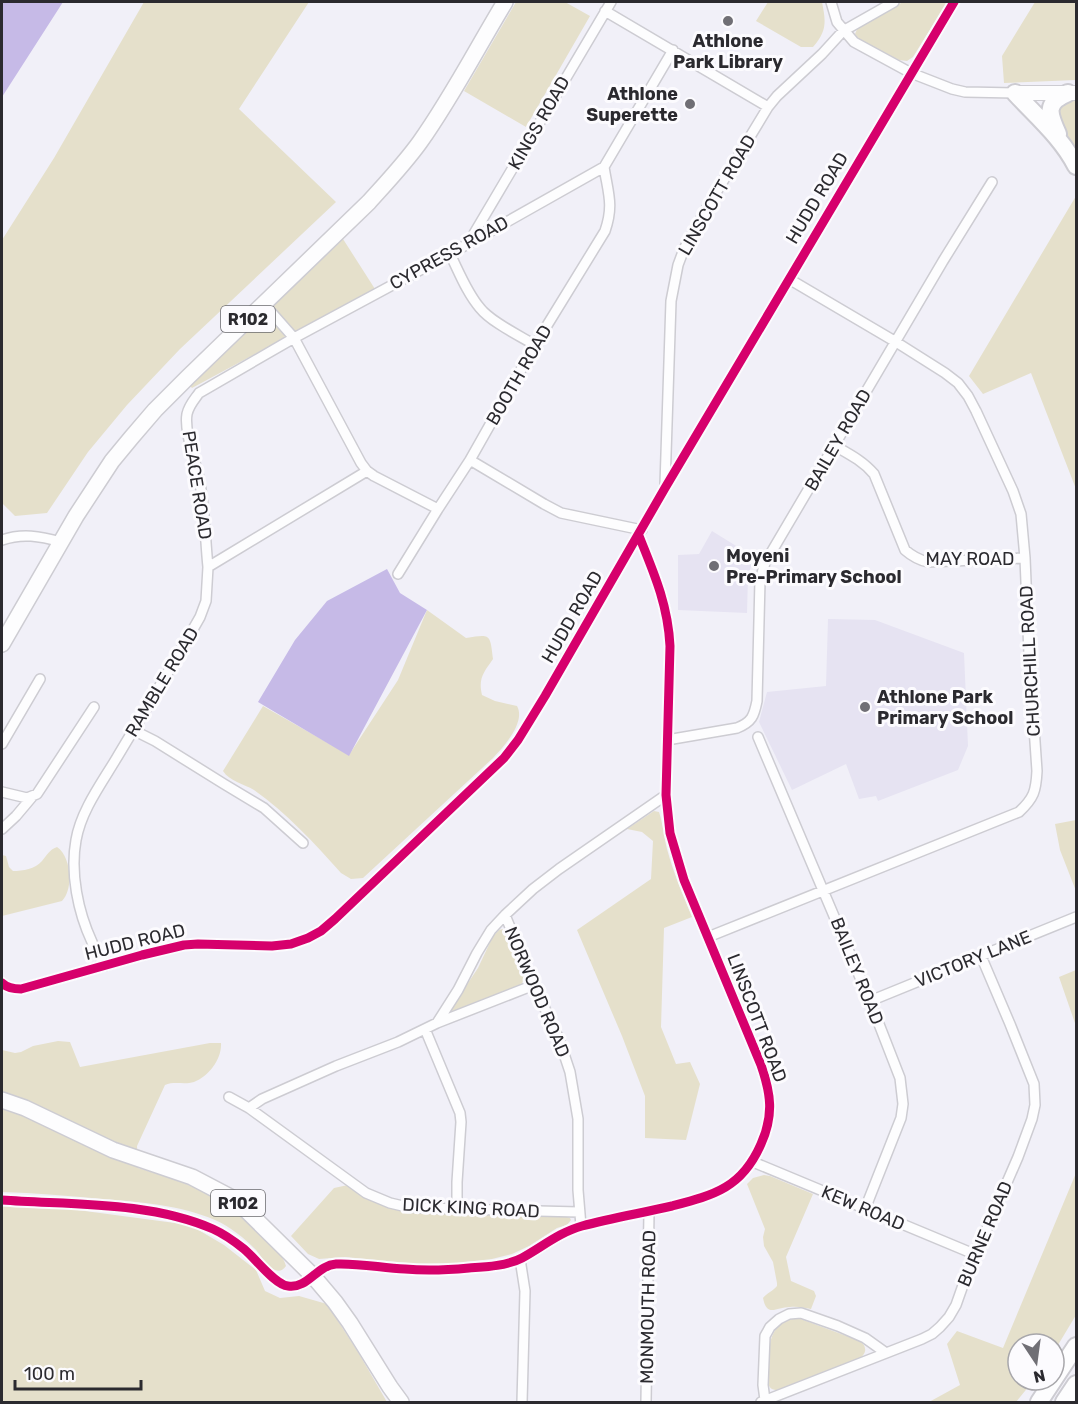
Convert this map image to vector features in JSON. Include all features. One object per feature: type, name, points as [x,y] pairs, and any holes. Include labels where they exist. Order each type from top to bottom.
[{"type":"highway","points":[[1015,93],[1060,141],[1077,166]]},
{"type":"highway","points":[[1060,141],[1050,113],[1051,105],[1057,97],[1072,93]]},
{"type":"highway","points":[[1039,1402],[1077,1346]]},
{"type":"highway","points":[[1064,1402],[1077,1384]]},
{"type":"main road","name":"R102","points":[[2,644],[95,486],[131,438],[188,377],[369,202],[420,143],[505,2]]},
{"type":"main road","name":"R102","points":[[2,1100],[25,1108],[113,1150],[192,1177],[232,1198],[313,1276],[350,1323],[401,1402]]},
{"type":"street","name":"KINGS ROAD","points":[[468,244],[611,2]]},
{"type":"street","points":[[831,2],[837,21],[854,42],[911,73],[965,92],[1072,93]]},
{"type":"street","name":"LINSCOTT ROAD","points":[[665,488],[671,301],[678,265],[684,249],[768,107],[777,96],[843,31],[894,2]]},
{"type":"street","name":"HUDD ROAD","points":[[2,983],[6,987],[21,989],[184,945],[272,946],[291,944],[308,938],[335,919],[511,750],[954,2]]},
{"type":"street","points":[[605,10],[768,107]]},
{"type":"street","points":[[604,167],[673,50]]},
{"type":"street","name":"CYPRESS ROAD","points":[[191,404],[199,393],[210,386],[604,167]]},
{"type":"street","name":"BOOTH ROAD","points":[[398,574],[470,460],[535,345],[605,231],[610,217],[610,206],[604,167]]},
{"type":"street","name":"BAILEY ROAD","points":[[667,740],[737,728],[752,719],[757,701],[759,589],[765,563],[992,182]]},
{"type":"street","points":[[450,254],[480,309],[535,345]]},
{"type":"street","name":"CHURCHILL ROAD","points":[[708,937],[1019,813],[1032,800],[1036,787],[1037,771],[1021,514],[987,432],[968,396],[958,383],[896,342],[789,279]]},
{"type":"street","points":[[264,304],[294,338],[367,471],[438,508]]},
{"type":"street","name":"PEACE ROAD","points":[[191,404],[187,413],[187,423],[199,479],[208,567]]},
{"type":"street","name":"MAY ROAD","points":[[835,446],[866,465],[874,474],[905,550],[913,557],[928,562],[1025,558]]},
{"type":"street","points":[[470,460],[561,513],[640,533]]},
{"type":"street","points":[[208,567],[367,471]]},
{"type":"street","name":"LINSCOTT ROAD","points":[[2,1200],[118,1207],[189,1220],[231,1239],[283,1286],[292,1287],[302,1285],[323,1268],[335,1264],[435,1270],[506,1263],[520,1259],[562,1234],[581,1226],[649,1212],[717,1193],[744,1172],[753,1162],[769,1121],[769,1090],[761,1065],[684,880],[674,849],[667,818],[666,795],[669,627],[662,596],[640,533]]},
{"type":"street","points":[[2,540],[30,535],[61,542]]},
{"type":"street","name":"RAMBLE ROAD","points":[[105,966],[92,944],[82,914],[75,874],[76,841],[84,815],[200,618],[206,602],[208,567]]},
{"type":"street","points":[[2,744],[40,679]]},
{"type":"street","points":[[2,829],[37,794],[94,707]]},
{"type":"street","points":[[133,730],[155,741],[264,808],[303,843]]},
{"type":"street","name":"BAILEY ROAD","points":[[758,737],[870,1001],[900,1078],[903,1104],[901,1118],[865,1209]]},
{"type":"street","points":[[2,792],[27,798],[32,797]]},
{"type":"street","points":[[437,1023],[491,930],[506,915],[550,876],[666,795]]},
{"type":"street","name":"NORWOOD ROAD","points":[[506,915],[534,985],[560,1040],[567,1063],[578,1119],[581,1226]]},
{"type":"street","name":"VICTORY LANE","points":[[870,1001],[1077,917]]},
{"type":"street","name":"BURNE ROAD","points":[[763,1401],[922,1339],[940,1327],[956,1305],[974,1254],[1018,1156],[1032,1119],[1036,1095],[1023,1055],[981,956]]},
{"type":"street","points":[[249,1108],[262,1099],[437,1023],[534,985]]},
{"type":"street","points":[[425,1029],[460,1113],[457,1209]]},
{"type":"street","name":"DICK KING ROAD","points":[[229,1097],[249,1108],[359,1188],[378,1199],[407,1207],[579,1212]]},
{"type":"street","name":"KEW ROAD","points":[[753,1162],[974,1254]]},
{"type":"street","name":"MONMOUTH ROAD","points":[[646,1402],[649,1212]]},
{"type":"street","points":[[520,1259],[525,1291],[522,1402]]},
{"type":"street","points":[[763,1401],[765,1336],[778,1319],[789,1314],[801,1313],[838,1326],[865,1338],[886,1353]]},
{"type":"shaded area","points":[[2,2],[63,2],[2,97]]},
{"type":"shaded area","points":[[144,2],[309,2],[239,109],[336,202],[180,349],[127,405],[88,452],[47,513],[15,516],[2,503],[2,240],[54,158]]},
{"type":"shaded area","points":[[516,2],[565,2],[590,16],[526,127],[464,91]]},
{"type":"shaded area","points":[[768,2],[822,2],[823,31],[813,47],[801,47],[756,21]]},
{"type":"shaded area","points":[[903,2],[947,2],[913,57],[907,61],[899,60],[859,39],[855,34],[858,27]]},
{"type":"shaded area","points":[[1035,2],[1076,2],[1076,80],[1004,83],[1002,56]]},
{"type":"shaded area","points":[[1062,101],[1076,101],[1076,150],[1056,115]]},
{"type":"shaded area","points":[[1076,196],[1076,489],[1031,373],[983,394],[969,376]]},
{"type":"shaded area","points":[[343,239],[375,289],[192,388],[190,386]]},
{"type":"shaded area","name":"Moyeni Pre-Primary School","points":[[712,531],[754,557],[748,576],[747,613],[678,610],[678,555],[699,554]]},
{"type":"shaded area","points":[[387,569],[400,593],[427,610],[349,756],[258,702],[295,640],[327,601]]},
{"type":"shaded area","points":[[427,610],[466,638],[485,636],[490,640],[493,659],[481,680],[482,695],[495,701],[517,706],[519,719],[512,734],[493,758],[363,878],[351,879],[341,873],[278,808],[223,771],[263,706],[349,755],[398,680]]},
{"type":"shaded area","name":"Athlone Park Primary School","points":[[828,619],[875,620],[964,653],[968,746],[958,770],[878,801],[876,796],[859,799],[846,764],[792,790],[759,722],[767,692],[826,686]]},
{"type":"shaded area","points":[[654,811],[659,812],[669,858],[692,917],[664,928],[661,1027],[676,1064],[690,1062],[700,1084],[686,1140],[645,1138],[645,1096],[577,930],[651,879],[653,841],[642,832],[627,829]]},
{"type":"shaded area","points":[[1076,820],[1076,891],[1060,850],[1055,824]]},
{"type":"shaded area","points":[[57,847],[62,851],[68,865],[69,881],[66,896],[62,901],[2,916],[2,855],[6,856],[9,867],[13,871],[21,871],[36,866]]},
{"type":"shaded area","points":[[503,929],[507,931],[526,976],[520,987],[468,1008],[450,1010],[478,968],[493,936]]},
{"type":"shaded area","points":[[1076,970],[1076,1026],[1059,977]]},
{"type":"shaded area","points":[[58,1041],[70,1042],[80,1067],[210,1043],[221,1043],[217,1061],[205,1076],[191,1083],[165,1085],[137,1146],[138,1168],[191,1186],[216,1198],[240,1214],[277,1250],[285,1262],[284,1269],[278,1271],[272,1268],[256,1250],[226,1226],[188,1211],[131,1201],[2,1192],[2,1050],[15,1053],[33,1046]]},
{"type":"shaded area","points":[[1076,1173],[1076,1315],[1066,1332],[1010,1332]]},
{"type":"shaded area","points":[[764,1175],[813,1194],[786,1257],[791,1281],[814,1291],[816,1296],[811,1309],[785,1307],[770,1310],[765,1304],[763,1298],[777,1286],[777,1283],[773,1262],[764,1246],[765,1229],[747,1184],[753,1178]]},
{"type":"shaded area","points":[[348,1185],[415,1211],[567,1217],[571,1220],[567,1225],[557,1228],[529,1246],[512,1254],[492,1259],[418,1264],[345,1257],[319,1259],[308,1254],[291,1236],[334,1188]]},
{"type":"shaded area","points":[[2,1205],[70,1209],[190,1225],[224,1245],[256,1270],[265,1291],[280,1298],[299,1296],[327,1304],[387,1402],[2,1402]]},
{"type":"shaded area","points":[[798,1318],[860,1341],[865,1351],[863,1356],[858,1360],[780,1390],[773,1389],[769,1386],[768,1381],[769,1350],[774,1332],[779,1325]]},
{"type":"shaded area","points":[[957,1331],[1003,1348],[1006,1341],[1006,1392],[1024,1392],[1016,1402],[929,1402],[960,1385],[947,1344]]},
{"type":"cycle path","points":[[2,983],[10,988],[21,989],[184,945],[272,946],[291,944],[308,938],[335,919],[504,758],[545,696],[665,488],[954,2]]},
{"type":"cycle path","points":[[2,1200],[109,1206],[163,1213],[188,1220],[225,1235],[244,1249],[277,1281],[288,1286],[295,1286],[307,1281],[323,1268],[336,1264],[429,1270],[510,1263],[582,1226],[672,1206],[714,1193],[736,1180],[745,1171],[761,1144],[768,1124],[769,1095],[761,1065],[684,880],[670,833],[666,795],[669,631],[659,590],[639,536]]},
{"type":"place","name":"Athlone Park Library","points":[[728,21]]},
{"type":"place","name":"Athlone Superette","points":[[690,104]]},
{"type":"place","name":"Moyeni Pre-Primary School","points":[[714,566]]},
{"type":"place","name":"Athlone Park Primary School","points":[[865,707]]}]
